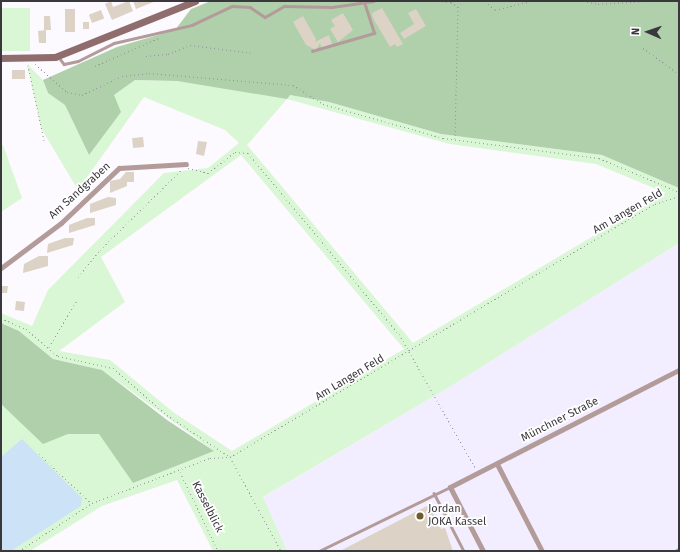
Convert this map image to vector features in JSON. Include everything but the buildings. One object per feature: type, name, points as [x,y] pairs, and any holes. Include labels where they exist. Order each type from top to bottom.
[{"type":"street","points":[[1,58],[29,59],[57,56],[195,1]]},
{"type":"street","name":"Am Sandgraben","points":[[1,268],[60,223],[119,168],[184,164]]},
{"type":"street","name":"Münchner Straße","points":[[450,487],[679,370]]},
{"type":"street","points":[[497,464],[542,551]]},
{"type":"street","points":[[450,487],[483,551]]},
{"type":"lane","points":[[57,56],[64,64],[78,61],[114,43],[192,25],[232,6],[250,7],[265,17],[284,6],[332,6],[374,1]]},
{"type":"lane","points":[[312,51],[374,33],[364,2]]},
{"type":"lane","points":[[319,551],[434,493],[450,487]]},
{"type":"lane","points":[[434,493],[464,551]]},
{"type":"path","points":[[438,1],[451,2],[458,7]]},
{"type":"path","points":[[455,139],[458,7],[463,1]]},
{"type":"path","points":[[485,1],[495,10],[531,1]]},
{"type":"path","points":[[583,1],[598,4],[646,1]]},
{"type":"path","points":[[95,66],[164,35]]},
{"type":"path","points":[[146,56],[168,54],[190,45],[252,53]]},
{"type":"path","points":[[643,48],[679,74]]},
{"type":"path","points":[[29,59],[67,92],[92,93],[122,76],[149,73],[293,84],[323,104],[443,138],[599,158],[679,192]]},
{"type":"path","points":[[29,59],[44,140]]},
{"type":"path","points":[[78,277],[148,201],[180,174],[184,164],[194,171],[208,173],[235,152],[248,153],[411,351],[478,473]]},
{"type":"path","name":"Am Langen Feld","points":[[19,551],[92,504],[180,472],[210,458],[230,457],[411,351],[655,204],[679,196]]},
{"type":"path","points":[[48,347],[77,300]]},
{"type":"path","points":[[1,318],[26,329],[48,347],[71,361],[98,362],[113,368],[167,415],[230,457],[281,551]]},
{"type":"path","points":[[39,454],[92,504]]},
{"type":"path","name":"Kasselblick","points":[[180,472],[218,551]]},
{"type":"shaded area","points":[[679,243],[679,551],[287,551],[262,498],[451,386]]},
{"type":"green space","points":[[211,1],[679,1],[679,188],[602,155],[441,134],[329,102],[290,95],[287,99],[177,81],[135,80],[114,95],[121,112],[89,155],[65,105],[48,93],[43,80],[117,47],[175,30],[191,9]]},
{"type":"green space","points":[[1,8],[30,8],[30,51],[1,51]]},
{"type":"green space","points":[[27,64],[43,80],[48,93],[65,105],[89,155],[114,95],[135,80],[177,81],[290,95],[329,102],[441,134],[602,155],[679,188],[679,243],[451,386],[263,497],[287,551],[213,551],[177,480],[102,506],[30,551],[1,551],[1,404],[43,443],[68,434],[99,434],[133,483],[214,451],[102,370],[53,359],[19,331],[1,323],[1,313],[32,326],[48,290],[164,173],[208,168],[239,143],[225,130],[144,97],[78,190],[41,128]],"holes":[[[287,99],[450,144],[596,164],[666,193],[413,343],[247,145]],[[241,155],[404,349],[232,451],[173,412],[110,360],[59,351],[125,302],[101,257]]]},
{"type":"green space","points":[[3,145],[22,198],[1,212],[1,146]]},
{"type":"green space","points":[[1,323],[19,331],[53,359],[102,370],[167,420],[214,451],[133,483],[99,434],[68,434],[43,444],[1,404]]},
{"type":"water","points":[[22,439],[82,498],[81,506],[11,551],[1,551],[1,457]]},
{"type":"place","name":"Jordan JOKA Kassel","points":[[420,516]]}]
